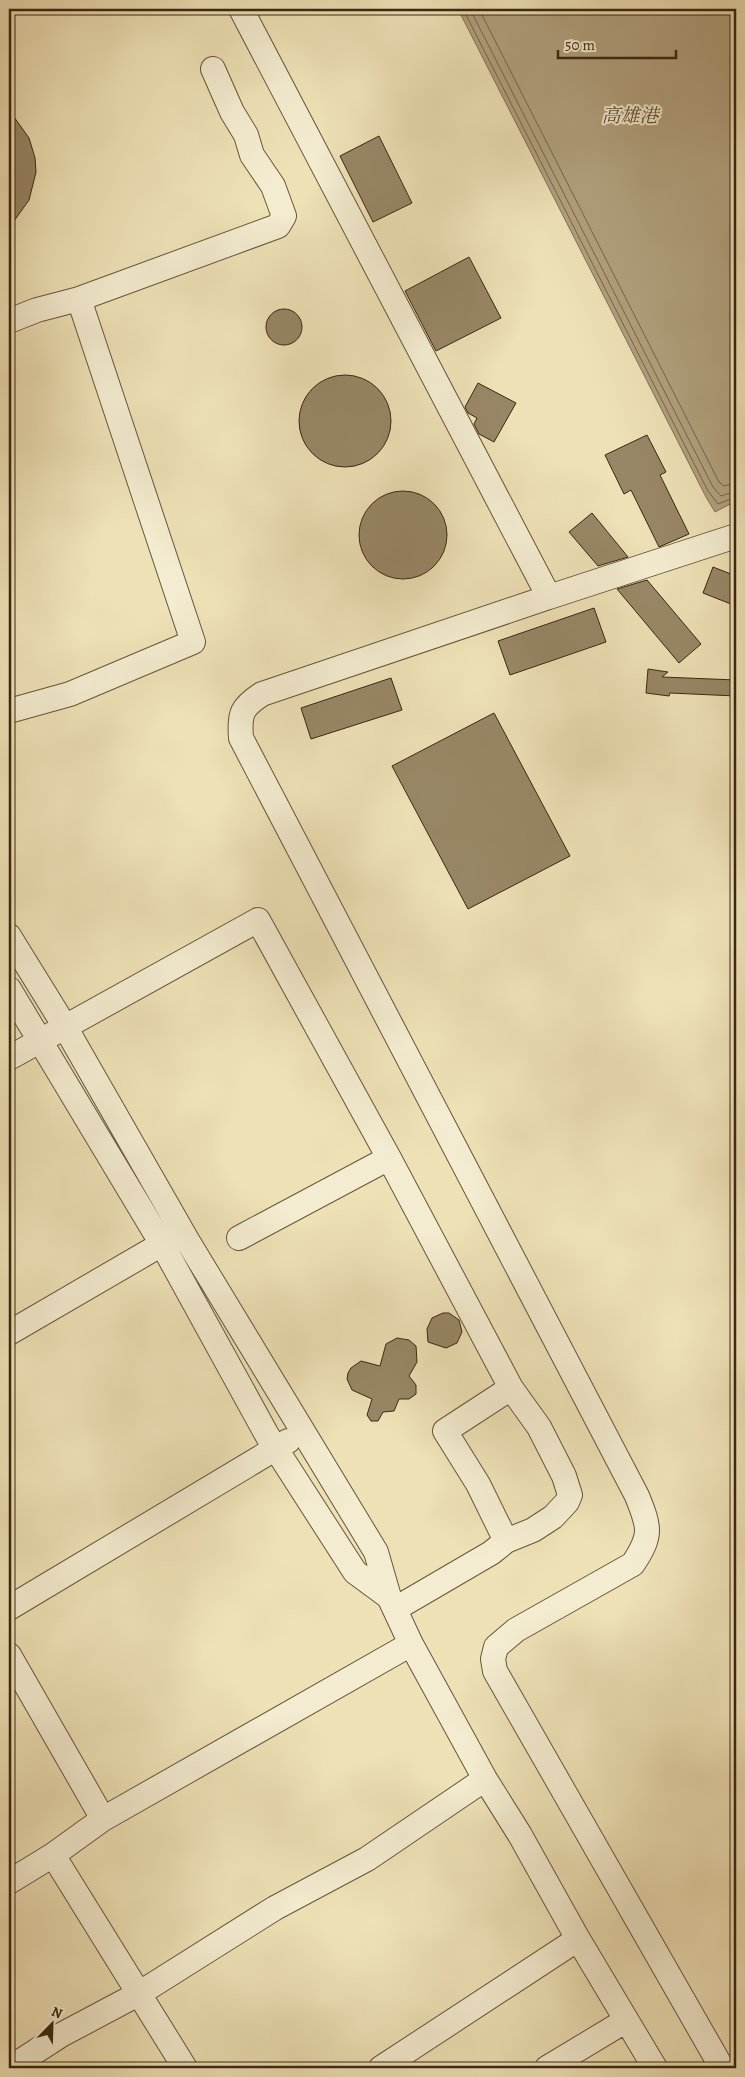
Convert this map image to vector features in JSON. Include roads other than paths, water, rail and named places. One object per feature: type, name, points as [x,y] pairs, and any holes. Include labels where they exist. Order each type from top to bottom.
[{"type":"lane","points":[[241,9],[549,597]]},
{"type":"lane","points":[[9,320],[36,310],[79,299],[278,226],[284,216],[273,186],[252,154],[246,135],[232,112],[214,69]]},
{"type":"lane","points":[[9,711],[70,694],[193,642],[79,299]]},
{"type":"lane","points":[[722,2068],[495,1671],[492,1659],[496,1646],[516,1630],[633,1564],[645,1546],[648,1524],[628,1478],[241,738],[240,721],[246,705],[262,694],[736,536]]},
{"type":"lane","points":[[9,1058],[64,1025],[258,920],[389,1158],[511,1388],[540,1427],[564,1476],[570,1495],[567,1502],[553,1516],[533,1530],[506,1541],[491,1554],[392,1603]]},
{"type":"lane","points":[[9,936],[64,1025],[182,1232],[376,1552],[392,1603],[411,1644],[485,1779],[520,1835],[625,2021],[655,2068]]},
{"type":"lane","points":[[9,989],[162,1244],[217,1346],[276,1449],[355,1572],[392,1603]]},
{"type":"lane","points":[[239,1238],[389,1158]]},
{"type":"lane","points":[[9,1333],[182,1232]]},
{"type":"lane","points":[[217,1346],[244,1332]]},
{"type":"lane","points":[[506,1541],[478,1484],[445,1431],[511,1388]]},
{"type":"lane","points":[[9,1608],[302,1432]]},
{"type":"lane","points":[[9,1882],[53,1855],[103,1819],[411,1644]]},
{"type":"lane","points":[[9,1655],[103,1819]]},
{"type":"lane","points":[[10,2068],[62,2035],[140,1993],[275,1908],[367,1860],[485,1779]]},
{"type":"lane","points":[[53,1855],[185,2068]]},
{"type":"lane","points":[[381,2068],[578,1939]]},
{"type":"lane","points":[[547,2068],[625,2021]]},
{"type":"water","name":"高雄港","points":[[458,9],[736,9],[736,501],[715,512],[706,497]]}]
